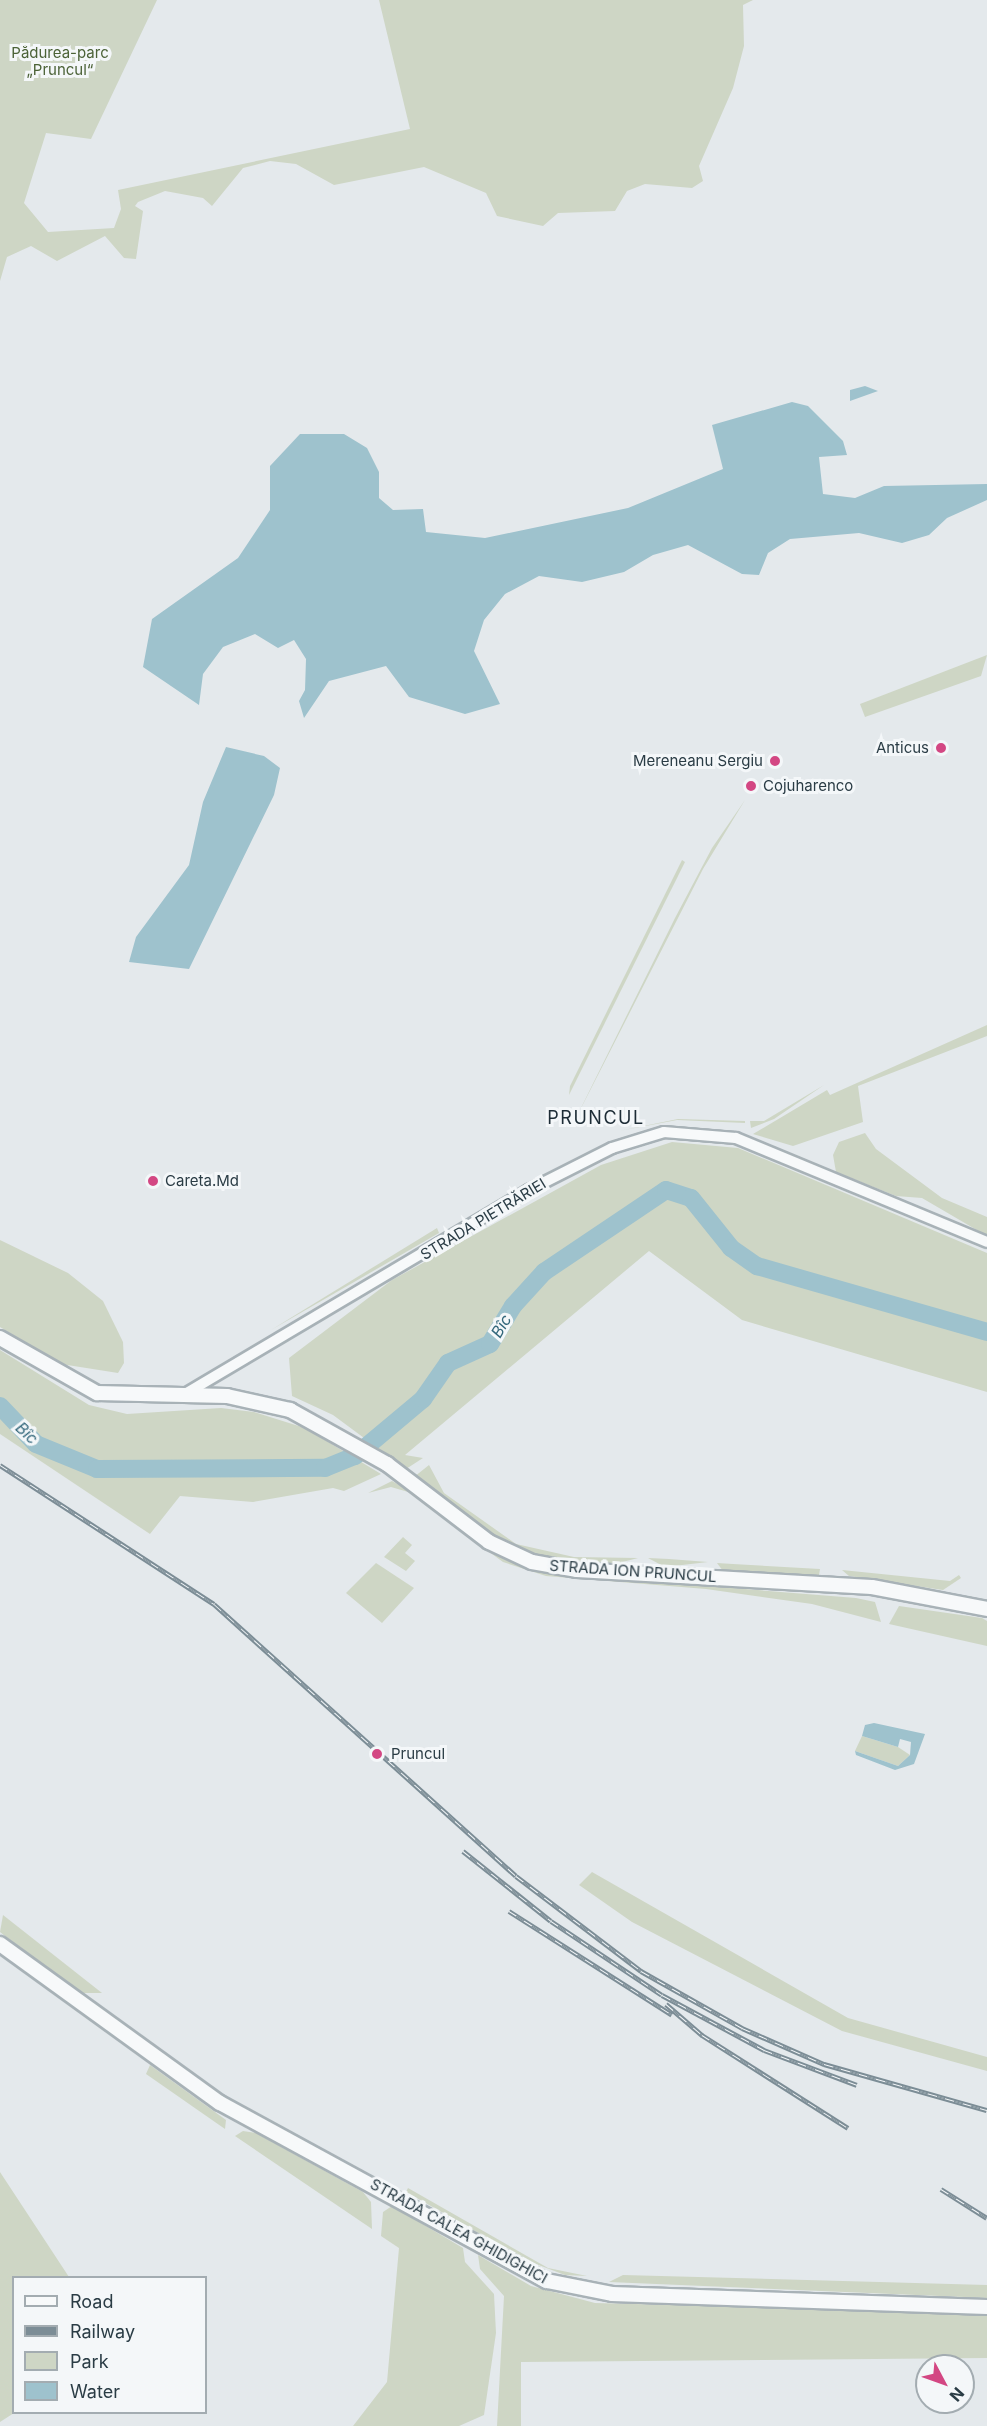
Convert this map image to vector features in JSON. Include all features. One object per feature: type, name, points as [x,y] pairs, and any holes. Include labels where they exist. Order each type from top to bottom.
[{"type":"street","name":"STRADA PIETRĂRIEI","points":[[0,1338],[97,1393],[179,1397],[221,1377],[529,1191],[612,1148],[664,1132],[736,1138],[987,1242]]},
{"type":"street","name":"STRADA ION PRUNCUL","points":[[179,1397],[226,1396],[263,1403],[341,1434],[387,1464],[489,1542],[532,1562],[577,1570],[872,1587],[987,1609]]},
{"type":"street","name":"STRADA CALEA GHIDIGHICI","points":[[0,1944],[220,2103],[547,2281],[612,2294],[987,2307]]},
{"type":"green space","name":"Pădurea-parc „Pruncul“","points":[[0,0],[157,0],[91,139],[46,133],[24,203],[48,232],[114,228],[121,209],[118,190],[410,129],[379,0],[753,0],[743,5],[744,46],[733,88],[699,166],[703,181],[692,188],[645,184],[627,191],[615,211],[558,213],[543,226],[497,216],[486,193],[424,167],[334,185],[296,164],[270,161],[243,168],[212,206],[203,198],[165,191],[138,202],[135,206],[143,211],[136,259],[124,258],[105,236],[57,261],[31,246],[7,257],[0,281]]},
{"type":"green space","points":[[987,655],[981,676],[865,717],[860,704]]},
{"type":"green space","points":[[745,800],[703,869],[574,1122],[712,848]]},
{"type":"green space","points":[[682,860],[685,862],[569,1095],[570,1086]]},
{"type":"green space","points":[[987,1025],[987,1036],[858,1086],[863,1122],[793,1146],[753,1134],[827,1090],[830,1095]]},
{"type":"green space","points":[[824,1085],[774,1119],[751,1128],[750,1121],[764,1121]]},
{"type":"green space","points":[[678,1119],[745,1121],[745,1123],[677,1120],[619,1131]]},
{"type":"green space","points":[[865,1133],[876,1149],[942,1198],[987,1217],[987,1236],[922,1198],[896,1196],[836,1172],[833,1155],[839,1142]]},
{"type":"green space","points":[[672,1142],[738,1148],[987,1253],[987,1392],[742,1320],[649,1251],[405,1455],[423,1458],[406,1469],[333,1415],[292,1396],[289,1358],[392,1280],[601,1165]]},
{"type":"green space","points":[[437,1228],[439,1233],[271,1330]]},
{"type":"green space","points":[[0,1240],[68,1273],[103,1301],[123,1342],[124,1363],[118,1373],[61,1364],[0,1327]]},
{"type":"green space","points":[[0,1350],[89,1405],[127,1414],[221,1408],[254,1412],[305,1428],[381,1474],[344,1491],[333,1488],[253,1502],[180,1496],[150,1534],[0,1434]]},
{"type":"green space","points":[[429,1465],[444,1493],[516,1544],[574,1557],[638,1558],[607,1566],[549,1561],[513,1549],[414,1477]]},
{"type":"green space","points":[[392,1481],[415,1494],[391,1487],[368,1493]]},
{"type":"green space","points":[[466,1535],[513,1563],[547,1573],[856,1598],[875,1602],[881,1622],[812,1604],[706,1589],[546,1576],[503,1562]]},
{"type":"green space","points":[[403,1537],[412,1545],[405,1553],[415,1561],[406,1571],[384,1557]]},
{"type":"green space","points":[[648,1558],[669,1559],[708,1562],[665,1567]]},
{"type":"green space","points":[[376,1563],[414,1588],[382,1623],[346,1593]]},
{"type":"green space","points":[[717,1563],[820,1569],[819,1575],[723,1571]]},
{"type":"green space","points":[[842,1570],[950,1581],[959,1575],[961,1578],[943,1590],[849,1576]]},
{"type":"green space","points":[[899,1606],[982,1618],[987,1621],[987,1646],[889,1624]]},
{"type":"green space","points":[[862,1736],[898,1747],[910,1755],[898,1766],[855,1751]]},
{"type":"green space","points":[[592,1872],[848,2018],[987,2057],[987,2071],[842,2031],[632,1922],[579,1885]]},
{"type":"green space","points":[[3,1915],[102,1993],[79,1993],[0,1932]]},
{"type":"green space","points":[[150,2065],[226,2120],[225,2129],[146,2074]]},
{"type":"green space","points":[[243,2131],[256,2133],[363,2192],[371,2202],[372,2229],[235,2136]]},
{"type":"green space","points":[[0,2172],[68,2276],[12,2276],[12,2414],[0,2422]]},
{"type":"green space","points":[[408,2188],[548,2268],[587,2276],[565,2275],[528,2261],[406,2192]]},
{"type":"green space","points":[[392,2206],[463,2248],[465,2262],[494,2294],[496,2333],[484,2415],[459,2426],[353,2426],[387,2382],[399,2248],[381,2236],[383,2212]]},
{"type":"green space","points":[[478,2255],[531,2286],[595,2303],[987,2313],[987,2358],[975,2358],[975,2354],[915,2354],[915,2359],[521,2362],[521,2426],[497,2426],[504,2296],[480,2269]]},
{"type":"green space","points":[[623,2275],[987,2285],[987,2298],[609,2282]]},
{"type":"water","points":[[865,386],[878,391],[850,401],[850,390]]},
{"type":"water","points":[[792,402],[808,406],[843,441],[847,455],[819,457],[823,494],[855,498],[884,486],[987,484],[987,500],[947,518],[929,535],[902,543],[859,533],[790,539],[768,553],[759,575],[742,574],[688,545],[653,555],[624,572],[582,582],[539,576],[505,594],[484,620],[474,651],[500,704],[465,714],[409,697],[386,666],[329,681],[304,718],[299,701],[305,690],[306,659],[294,640],[278,648],[255,634],[223,647],[203,674],[199,705],[143,667],[152,619],[238,558],[270,510],[270,466],[300,434],[344,434],[367,448],[379,472],[379,498],[393,510],[423,509],[426,532],[485,538],[628,508],[723,469],[712,425]]},
{"type":"water","points":[[226,747],[264,756],[280,768],[274,795],[189,969],[129,962],[136,937],[189,865],[203,802]]},
{"type":"water","points":[[874,1723],[925,1734],[914,1764],[895,1770],[856,1755],[855,1751],[898,1766],[910,1755],[911,1742],[900,1739],[898,1747],[862,1736],[865,1725]]},
{"type":"waterway","name":"Bîc","points":[[0,1406],[36,1444],[97,1469],[325,1468],[355,1456],[423,1399],[448,1363],[490,1344],[513,1306],[544,1272],[666,1190],[691,1198],[731,1248],[757,1266],[987,1332]]},
{"type":"railway","points":[[0,1465],[214,1604],[516,1876],[641,1971],[742,2028],[824,2064],[987,2110]]},
{"type":"railway","points":[[463,1851],[551,1921],[662,1995],[764,2050],[857,2085]]},
{"type":"railway","points":[[509,1911],[672,2015]]},
{"type":"railway","points":[[666,2004],[702,2035],[848,2128]]},
{"type":"railway","points":[[941,2189],[987,2218]]},
{"type":"place","name":"Anticus","points":[[941,748]]},
{"type":"place","name":"Mereneanu Sergiu","points":[[775,761]]},
{"type":"place","name":"Cojuharenco","points":[[751,786]]},
{"type":"place","name":"Careta.Md","points":[[153,1181]]},
{"type":"place","name":"Pruncul","points":[[377,1754]]},
{"type":"district","name":"PRUNCUL","points":[[596,1118]]}]
